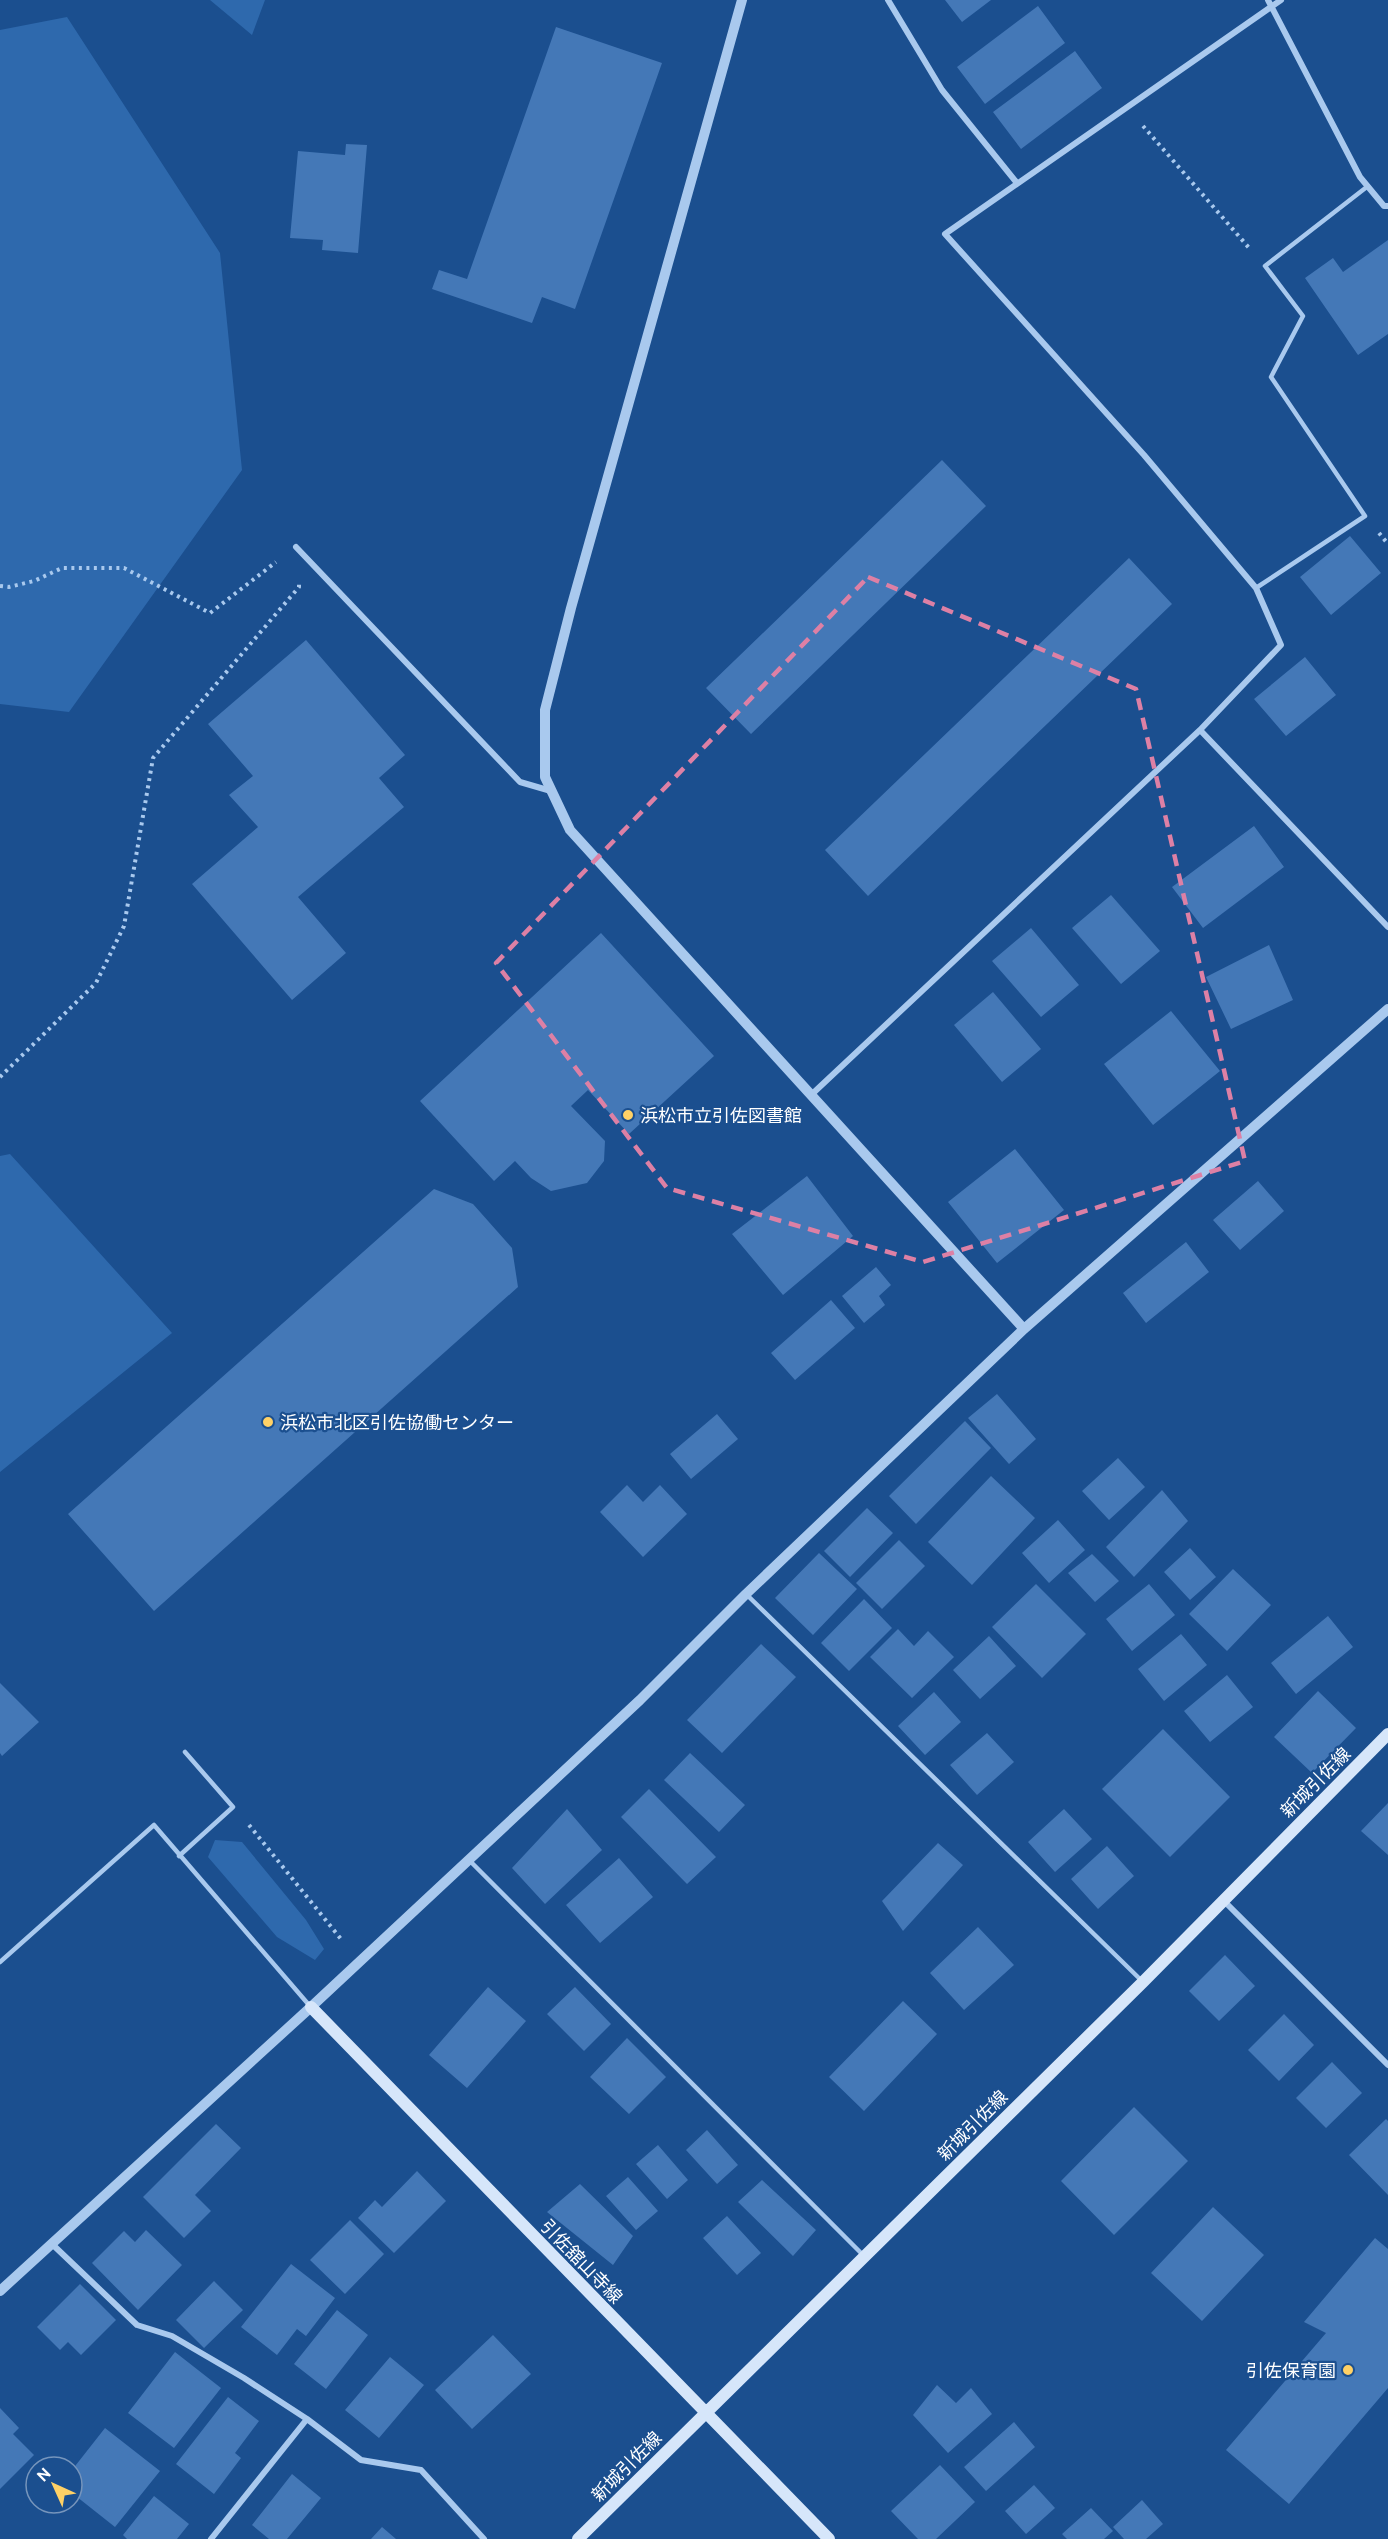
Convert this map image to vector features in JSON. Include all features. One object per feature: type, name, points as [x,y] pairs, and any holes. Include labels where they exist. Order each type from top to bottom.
[{"type":"main road","name":"新城引佐線","points":[[578,2539],[1143,1982],[1388,1734]]},
{"type":"main road","name":"引佐舘山寺線","points":[[311,2007],[829,2539]]},
{"type":"street","points":[[742,0],[574,597],[545,710],[545,777],[570,830],[809,1096],[1024,1329]]},
{"type":"street","points":[[888,0],[942,90],[1017,183]]},
{"type":"street","points":[[809,1096],[1200,730],[1281,645],[1256,588],[1144,455],[945,234],[1126,108],[1270,3],[1281,0]]},
{"type":"street","points":[[1270,3],[1360,177],[1384,206],[1388,206]]},
{"type":"street","points":[[296,547],[520,782],[554,792]]},
{"type":"street","points":[[1200,730],[1388,927]]},
{"type":"street","points":[[0,2291],[311,2007],[640,1700],[746,1594],[1024,1329],[1388,1009]]},
{"type":"street","points":[[1222,1900],[1388,2065]]},
{"type":"street","points":[[52,2244],[137,2325],[172,2336],[308,2420],[361,2460],[421,2470],[484,2539]]},
{"type":"street","points":[[211,2539],[308,2420]]},
{"type":"lane","points":[[1256,588],[1365,516],[1271,376],[1303,316],[1265,266],[1368,186]]},
{"type":"lane","points":[[746,1594],[1143,1982]]},
{"type":"lane","points":[[179,1856],[233,1807],[185,1752]]},
{"type":"lane","points":[[0,1962],[154,1825],[311,2007]]},
{"type":"lane","points":[[469,1860],[865,2256]]},
{"type":"path","points":[[1126,108],[1265,266]]},
{"type":"path","points":[[0,586],[9,587],[34,581],[62,568],[124,568],[210,612],[296,547]]},
{"type":"path","points":[[0,1077],[96,983],[124,926],[153,758],[299,587],[296,547]]},
{"type":"path","points":[[233,1807],[341,1939]]},
{"type":"highlighted area","points":[[868,577],[1136,689],[1245,1161],[923,1262],[667,1188],[496,963]]},
{"type":"shaded area","points":[[210,0],[265,0],[252,35]]},
{"type":"shaded area","points":[[67,17],[220,253],[242,470],[69,712],[0,704],[0,30]]},
{"type":"shaded area","points":[[10,1154],[172,1333],[0,1472],[0,1156]]},
{"type":"shaded area","points":[[215,1840],[242,1842],[306,1920],[324,1949],[315,1960],[277,1937],[208,1857]]},
{"type":"building","points":[[945,0],[991,0],[962,22]]},
{"type":"building","points":[[1038,6],[1065,43],[985,104],[957,67]]},
{"type":"building","points":[[556,27],[662,63],[575,309],[542,297],[532,323],[432,289],[439,270],[467,279]]},
{"type":"building","points":[[1075,51],[1102,88],[1021,149],[993,112]]},
{"type":"building","points":[[346,144],[367,145],[358,253],[322,250],[323,240],[290,238],[298,151],[345,155]]},
{"type":"building","points":[[1388,240],[1388,334],[1358,355],[1305,278],[1333,258],[1343,272]]},
{"type":"building","points":[[942,460],[986,506],[751,734],[706,688]]},
{"type":"building","points":[[1350,536],[1381,573],[1331,615],[1300,577]]},
{"type":"building","points":[[1129,558],[1172,604],[868,896],[825,850]]},
{"type":"building","points":[[306,640],[405,755],[379,778],[404,807],[298,897],[346,953],[292,1000],[192,884],[258,827],[229,795],[253,776],[208,724]]},
{"type":"building","points":[[1305,657],[1336,695],[1286,736],[1254,699]]},
{"type":"building","points":[[1254,826],[1284,867],[1203,928],[1172,887]]},
{"type":"building","points":[[1111,895],[1160,951],[1121,984],[1072,928]]},
{"type":"building","points":[[1031,928],[1079,985],[1041,1017],[992,961]]},
{"type":"building","points":[[601,933],[714,1056],[629,1134],[588,1090],[571,1106],[605,1141],[604,1161],[587,1183],[551,1191],[531,1178],[515,1161],[494,1181],[420,1101]]},
{"type":"building","points":[[1269,945],[1293,1000],[1231,1029],[1206,977]]},
{"type":"building","points":[[993,992],[1041,1049],[1002,1082],[954,1025]]},
{"type":"building","points":[[1171,1011],[1220,1071],[1153,1125],[1104,1064]]},
{"type":"building","points":[[1015,1149],[1064,1210],[997,1263],[948,1202]]},
{"type":"building","points":[[807,1176],[853,1236],[783,1295],[732,1234]]},
{"type":"building","points":[[1258,1181],[1284,1211],[1240,1250],[1213,1220]]},
{"type":"building","points":[[434,1189],[473,1204],[512,1248],[518,1287],[154,1611],[68,1514]]},
{"type":"building","points":[[1186,1242],[1209,1272],[1146,1323],[1123,1293]]},
{"type":"building","points":[[876,1267],[891,1285],[879,1296],[885,1305],[864,1323],[842,1296]]},
{"type":"building","points":[[831,1300],[855,1328],[795,1380],[771,1353]]},
{"type":"building","points":[[997,1394],[1036,1439],[1009,1464],[968,1418]]},
{"type":"building","points":[[717,1414],[738,1439],[691,1479],[670,1454]]},
{"type":"building","points":[[965,1421],[991,1448],[916,1524],[889,1496]]},
{"type":"building","points":[[1118,1458],[1145,1487],[1109,1520],[1082,1491]]},
{"type":"building","points":[[991,1476],[1035,1518],[972,1585],[928,1542]]},
{"type":"building","points":[[627,1485],[643,1502],[660,1485],[687,1514],[643,1557],[600,1512]]},
{"type":"building","points":[[1162,1490],[1188,1521],[1134,1577],[1106,1547]]},
{"type":"building","points":[[867,1508],[893,1533],[850,1577],[824,1551]]},
{"type":"building","points":[[1058,1520],[1085,1550],[1049,1583],[1022,1553]]},
{"type":"building","points":[[899,1540],[925,1566],[882,1609],[856,1583]]},
{"type":"building","points":[[1190,1548],[1216,1577],[1190,1600],[1164,1572]]},
{"type":"building","points":[[819,1553],[857,1589],[813,1635],[775,1598]]},
{"type":"building","points":[[1092,1554],[1119,1581],[1095,1602],[1068,1573]]},
{"type":"building","points":[[1233,1569],[1271,1605],[1227,1651],[1189,1614]]},
{"type":"building","points":[[1036,1584],[1086,1634],[1042,1678],[992,1627]]},
{"type":"building","points":[[1149,1584],[1175,1615],[1132,1651],[1106,1619]]},
{"type":"building","points":[[864,1599],[892,1628],[849,1671],[821,1643]]},
{"type":"building","points":[[1328,1616],[1353,1647],[1296,1694],[1271,1663]]},
{"type":"building","points":[[898,1629],[914,1646],[928,1631],[954,1657],[912,1698],[870,1657]]},
{"type":"building","points":[[1181,1634],[1207,1665],[1164,1701],[1138,1669]]},
{"type":"building","points":[[989,1636],[1016,1666],[980,1699],[953,1670]]},
{"type":"building","points":[[761,1644],[796,1677],[722,1753],[687,1720]]},
{"type":"building","points":[[1227,1675],[1253,1707],[1210,1742],[1184,1711]]},
{"type":"building","points":[[0,1683],[39,1722],[2,1756],[0,1753]]},
{"type":"building","points":[[1318,1691],[1356,1728],[1312,1773],[1274,1737]]},
{"type":"building","points":[[934,1692],[961,1722],[925,1755],[898,1726]]},
{"type":"building","points":[[1163,1729],[1230,1797],[1170,1857],[1102,1789]]},
{"type":"building","points":[[987,1733],[1014,1762],[977,1795],[950,1765]]},
{"type":"building","points":[[690,1753],[745,1805],[719,1832],[664,1780]]},
{"type":"building","points":[[649,1789],[716,1857],[687,1884],[621,1817]]},
{"type":"building","points":[[1388,1803],[1388,1855],[1361,1831]]},
{"type":"building","points":[[567,1809],[602,1850],[545,1904],[512,1868]]},
{"type":"building","points":[[1064,1809],[1092,1839],[1055,1872],[1028,1842]]},
{"type":"building","points":[[938,1843],[963,1865],[903,1931],[882,1901]]},
{"type":"building","points":[[1107,1846],[1134,1876],[1098,1909],[1071,1879]]},
{"type":"building","points":[[619,1858],[653,1897],[600,1943],[566,1905]]},
{"type":"building","points":[[978,1927],[1014,1965],[964,2010],[930,1973]]},
{"type":"building","points":[[1225,1955],[1255,1986],[1219,2021],[1189,1991]]},
{"type":"building","points":[[488,1987],[526,2021],[467,2088],[429,2055]]},
{"type":"building","points":[[575,1987],[611,2024],[584,2051],[547,2014]]},
{"type":"building","points":[[903,2001],[937,2034],[864,2111],[829,2077]]},
{"type":"building","points":[[1284,2014],[1314,2045],[1279,2081],[1248,2050]]},
{"type":"building","points":[[627,2038],[666,2077],[629,2114],[590,2077]]},
{"type":"building","points":[[1332,2062],[1362,2093],[1326,2128],[1296,2098]]},
{"type":"building","points":[[1134,2107],[1188,2161],[1114,2235],[1061,2181]]},
{"type":"building","points":[[1386,2119],[1388,2121],[1388,2195],[1349,2155]]},
{"type":"building","points":[[216,2124],[241,2148],[195,2195],[211,2211],[184,2238],[143,2197]]},
{"type":"building","points":[[707,2130],[738,2165],[717,2184],[686,2150]]},
{"type":"building","points":[[658,2145],[688,2180],[667,2199],[636,2164]]},
{"type":"building","points":[[417,2171],[446,2201],[394,2253],[358,2218],[375,2200],[382,2207]]},
{"type":"building","points":[[628,2177],[658,2211],[636,2230],[606,2196]]},
{"type":"building","points":[[762,2180],[816,2230],[793,2256],[738,2202]]},
{"type":"building","points":[[580,2184],[633,2236],[613,2265],[547,2212]]},
{"type":"building","points":[[1213,2207],[1264,2255],[1202,2321],[1151,2273]]},
{"type":"building","points":[[727,2216],[761,2253],[737,2275],[703,2238]]},
{"type":"building","points":[[350,2220],[384,2254],[345,2294],[310,2260]]},
{"type":"building","points":[[146,2230],[182,2265],[138,2310],[92,2263],[124,2231],[135,2242]]},
{"type":"building","points":[[1375,2238],[1388,2249],[1388,2388],[1289,2504],[1226,2450],[1326,2333],[1304,2322]]},
{"type":"building","points":[[291,2264],[335,2298],[306,2336],[297,2329],[277,2355],[241,2327]]},
{"type":"building","points":[[214,2281],[243,2310],[204,2348],[176,2320]]},
{"type":"building","points":[[80,2284],[116,2320],[81,2355],[68,2342],[60,2350],[37,2327]]},
{"type":"building","points":[[337,2310],[368,2335],[326,2389],[294,2364]]},
{"type":"building","points":[[493,2335],[531,2374],[472,2429],[435,2390]]},
{"type":"building","points":[[175,2352],[221,2388],[174,2448],[128,2413]]},
{"type":"building","points":[[390,2357],[424,2385],[379,2438],[345,2410]]},
{"type":"building","points":[[937,2385],[956,2403],[971,2388],[992,2414],[948,2453],[913,2415]]},
{"type":"building","points":[[228,2397],[259,2421],[235,2453],[241,2458],[214,2494],[176,2464]]},
{"type":"building","points":[[0,2408],[19,2428],[13,2434],[34,2455],[24,2455],[24,2465],[0,2489]]},
{"type":"building","points":[[1014,2422],[1035,2447],[986,2491],[964,2467]]},
{"type":"building","points":[[105,2428],[160,2471],[115,2527],[84,2502],[84,2455]]},
{"type":"building","points":[[940,2465],[975,2502],[936,2539],[918,2539],[891,2511]]},
{"type":"building","points":[[292,2474],[321,2498],[287,2539],[269,2539],[252,2525]]},
{"type":"building","points":[[1034,2485],[1055,2508],[1026,2534],[1005,2511]]},
{"type":"building","points":[[154,2496],[189,2524],[177,2539],[127,2539],[123,2535]]},
{"type":"building","points":[[1142,2500],[1163,2524],[1146,2539],[1124,2539],[1113,2527]]},
{"type":"building","points":[[1091,2508],[1113,2531],[1104,2539],[1067,2539],[1062,2534]]},
{"type":"building","points":[[382,2527],[396,2539],[371,2539]]},
{"type":"place","name":"浜松市立引佐図書館","points":[[628,1115]]},
{"type":"place","name":"浜松市北区引佐協働センター","points":[[268,1422]]},
{"type":"place","name":"引佐保育園","points":[[1348,2370]]}]
